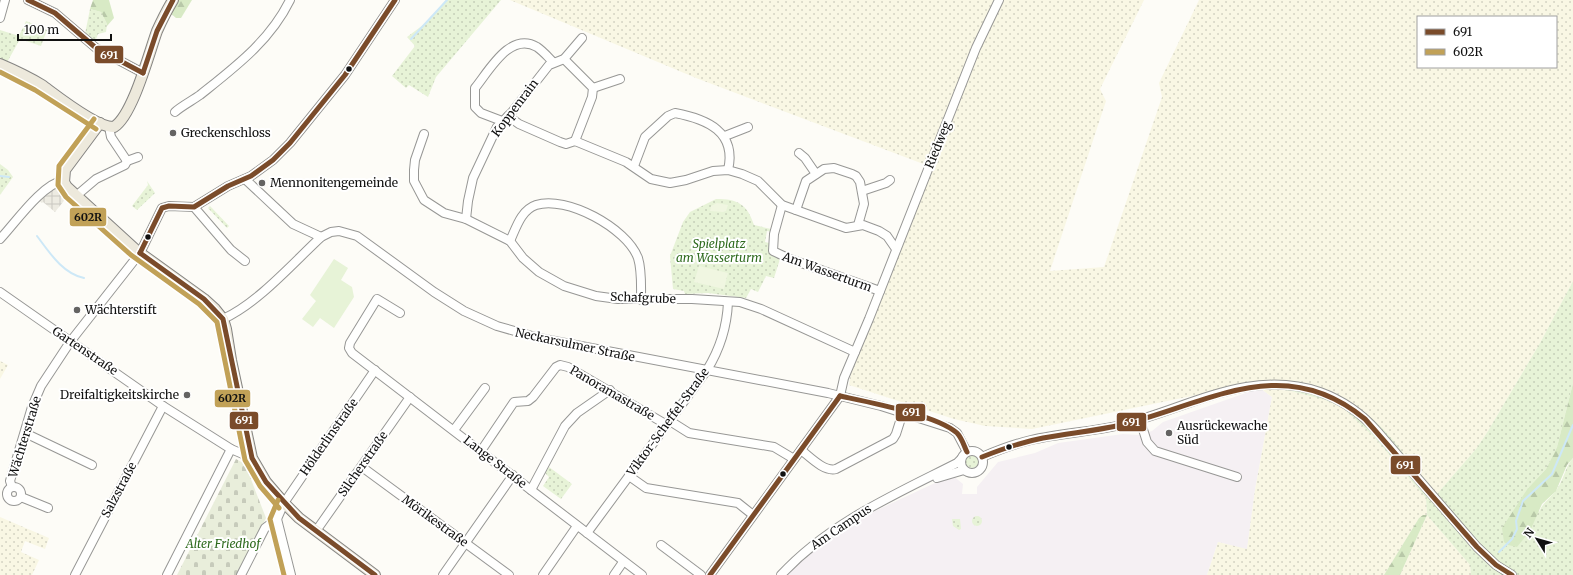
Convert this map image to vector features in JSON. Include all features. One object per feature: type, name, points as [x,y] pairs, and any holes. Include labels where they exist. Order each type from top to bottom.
[{"type":"main road","points":[[0,64],[42,85],[56,97],[104,125],[118,124],[124,116],[143,73],[157,31],[173,0]]},
{"type":"main road","points":[[104,125],[65,170],[64,180],[67,187],[140,253],[204,299],[223,319],[252,458],[266,482],[284,503],[316,531],[375,575]]},
{"type":"street","points":[[0,18],[5,0]]},
{"type":"street","points":[[28,0],[55,13],[96,48],[143,73]]},
{"type":"street","points":[[175,112],[217,78],[247,58],[262,43],[275,26],[290,0]]},
{"type":"street","points":[[245,260],[231,250],[194,207],[228,186],[245,180],[273,160],[296,137],[345,75],[395,0]]},
{"type":"street","name":"Riedweg","points":[[840,396],[844,378],[976,48],[999,0]]},
{"type":"street","points":[[582,38],[564,59],[553,62],[537,47],[525,43],[514,44],[508,48],[475,88],[475,107],[481,113],[519,124],[560,142],[566,144],[575,141],[634,166],[639,172],[651,179],[670,183],[686,180],[713,171],[728,170],[742,174],[758,181],[782,205],[846,228],[858,226],[879,231],[887,236],[896,249]]},
{"type":"street","points":[[564,59],[593,88]]},
{"type":"street","name":"Koppenrain","points":[[466,219],[473,178],[496,130],[553,62]]},
{"type":"street","points":[[593,88],[620,80]]},
{"type":"street","points":[[575,141],[592,97],[593,88]]},
{"type":"street","points":[[634,166],[645,137],[672,113],[685,115],[714,126],[725,136],[730,149],[728,170]]},
{"type":"street","points":[[104,125],[127,161]]},
{"type":"street","points":[[725,136],[748,127]]},
{"type":"street","name":"Schafgrube","points":[[424,134],[415,160],[414,181],[419,193],[430,206],[444,213],[466,219],[510,241],[523,258],[539,272],[564,286],[596,296],[641,300],[692,299],[740,302],[761,309],[855,352]]},
{"type":"street","points":[[798,153],[805,158],[816,174]]},
{"type":"street","points":[[76,196],[96,179],[125,165],[127,161],[138,156]]},
{"type":"street","points":[[796,210],[806,181],[816,174],[830,168],[852,174],[860,182],[864,204],[858,226]]},
{"type":"street","points":[[0,239],[36,198],[57,181],[64,180]]},
{"type":"street","points":[[245,180],[293,224],[321,237]]},
{"type":"street","points":[[862,191],[886,183],[890,180]]},
{"type":"street","points":[[510,241],[520,220],[526,212],[535,206],[550,203],[575,208],[593,216],[622,235],[631,244],[638,258],[641,275],[641,300]]},
{"type":"street","name":"Am Wasserturm","points":[[782,205],[774,234],[773,251],[790,259],[880,291]]},
{"type":"street","name":"Wächterstraße","points":[[48,508],[20,497],[14,501],[7,497],[8,490],[12,487],[10,481],[32,407],[41,386],[70,342],[140,253],[162,208],[173,206],[186,208],[194,207]]},
{"type":"street","name":"Neckarsulmer Straße","points":[[223,319],[235,314],[253,300],[321,237],[331,232],[339,231],[357,236],[448,301],[464,311],[497,326],[539,338],[840,396],[903,412],[950,428],[957,433],[968,452]]},
{"type":"street","name":"Gartenstraße","points":[[0,292],[163,406],[231,449],[252,458]]},
{"type":"street","name":"Lange Straße","points":[[400,313],[378,299],[371,307],[349,348],[375,370],[623,562],[642,575]]},
{"type":"street","name":"Viktor-Scheffel-Straße","points":[[587,534],[707,370],[721,342],[727,321],[728,302]]},
{"type":"street","name":"Panoramastraße","points":[[481,451],[514,402],[528,401],[533,397],[556,367],[560,365],[568,367],[668,423],[689,433],[774,447],[794,459]]},
{"type":"street","name":"Hölderlinstraße","points":[[241,575],[265,528],[276,519],[284,503],[375,370]]},
{"type":"street","points":[[982,457],[1009,446],[1032,440],[1116,426],[1140,420],[1250,385],[1294,385],[1326,394],[1350,407],[1374,427],[1477,547],[1496,565],[1512,575]]},
{"type":"street","points":[[454,430],[485,388]]},
{"type":"street","points":[[531,490],[565,426],[572,418],[610,390]]},
{"type":"street","points":[[710,575],[840,396]]},
{"type":"street","name":"Silcherstraße","points":[[316,531],[410,397]]},
{"type":"street","name":"Salzstraße","points":[[75,575],[163,406]]},
{"type":"street","points":[[801,450],[825,468],[832,470],[836,469],[893,439],[903,412]]},
{"type":"street","points":[[1140,420],[1149,445],[1155,451],[1237,477]]},
{"type":"street","points":[[25,433],[92,464]]},
{"type":"street","points":[[167,575],[231,449]]},
{"type":"street","points":[[968,452],[977,452],[982,457],[982,466],[979,471],[970,473],[964,470],[961,459],[968,452]]},
{"type":"street","name":"Am Campus","points":[[781,575],[806,551],[846,522],[877,503],[957,464],[961,459]]},
{"type":"street","name":"Mörikestraße","points":[[362,467],[509,575]]},
{"type":"street","name":"Am Campus","points":[[908,488],[964,470]]},
{"type":"street","points":[[443,575],[513,476]]},
{"type":"street","points":[[629,476],[646,488],[738,503],[753,515]]},
{"type":"street","points":[[276,519],[291,575]]},
{"type":"street","points":[[543,575],[577,526]]},
{"type":"street","points":[[661,545],[701,575]]},
{"type":"street","points":[[614,575],[623,562]]},
{"type":"shaded area","points":[[510,0],[996,0],[926,165],[696,78]]},
{"type":"shaded area","points":[[1003,0],[1144,0],[1100,89],[1106,101],[1050,271],[1104,267],[1162,97],[1159,83],[1199,0],[1573,0],[1573,281],[1540,343],[1488,431],[1476,449],[1437,494],[1382,429],[1317,388],[1293,381],[1245,385],[1032,429],[985,426],[954,419],[849,385],[851,372],[981,46]]},
{"type":"shaded area","points":[[65,170],[71,192],[55,212],[43,202],[42,203],[36,199],[37,195]]},
{"type":"shaded area","points":[[0,361],[8,365],[0,379]]},
{"type":"shaded area","points":[[1260,388],[1272,397],[1255,490],[1247,550],[1218,542],[1207,575],[787,575],[809,553],[858,519],[952,475],[963,484],[962,494],[977,494],[977,487],[998,462],[1035,453],[1058,443],[1123,434],[1138,435],[1152,431],[1163,422]]},
{"type":"shaded area","points":[[1260,388],[1291,391],[1325,400],[1343,408],[1374,437],[1426,498],[1427,515],[1419,518],[1384,575],[1207,575],[1218,542],[1247,549],[1255,490],[1272,397]]},
{"type":"shaded area","points":[[1427,515],[1470,565],[1471,575],[1400,575]]},
{"type":"shaded area","points":[[0,517],[49,538],[45,549],[25,541],[21,552],[39,560],[32,575],[0,575]]},
{"type":"green space","points":[[93,0],[109,0],[114,18],[107,26],[101,12],[90,9]]},
{"type":"green space","points":[[177,0],[192,0],[181,18],[176,18],[170,13]]},
{"type":"green space","points":[[446,0],[501,0],[436,77],[428,97],[409,85],[406,88],[392,76],[415,46],[407,37],[427,22]]},
{"type":"green space","points":[[90,9],[101,12],[107,24],[106,32],[98,34],[95,42],[85,34]]},
{"type":"green space","points":[[26,21],[47,30],[41,46],[20,39],[5,66],[0,64],[0,30],[19,36]]},
{"type":"green space","points":[[0,164],[8,170],[13,177],[0,195]]},
{"type":"green space","points":[[147,181],[155,193],[137,210],[132,206],[148,185]]},
{"type":"green space","name":"Spielplatz am Wasserturm","points":[[716,199],[730,200],[741,204],[748,212],[754,225],[771,229],[772,232],[767,231],[765,242],[769,243],[772,254],[780,259],[774,278],[766,276],[758,292],[751,289],[746,298],[708,293],[685,294],[684,291],[673,289],[670,256],[683,222],[690,212]]},
{"type":"green space","points":[[717,203],[728,205],[726,211],[710,211],[711,206]]},
{"type":"green space","points":[[210,206],[229,226],[227,228],[208,208]]},
{"type":"green space","points":[[334,259],[348,268],[341,280],[352,287],[354,297],[334,328],[320,318],[313,327],[302,319],[316,301],[310,295]]},
{"type":"green space","points":[[699,266],[728,273],[724,289],[694,282]]},
{"type":"green space","points":[[1573,281],[1573,383],[1557,447],[1546,469],[1528,488],[1539,512],[1557,489],[1568,465],[1573,458],[1573,575],[1471,575],[1470,565],[1427,515],[1426,498],[1374,437],[1343,408],[1325,400],[1291,391],[1245,385],[1270,380],[1293,382],[1327,393],[1355,407],[1379,425],[1437,494],[1476,449],[1488,431],[1540,343]]},
{"type":"green space","points":[[1573,383],[1573,458],[1567,465],[1556,491],[1542,504],[1530,531],[1517,547],[1508,545],[1504,542],[1502,528],[1528,488],[1546,469],[1557,447]]},
{"type":"green space","points":[[972,454],[977,456],[979,461],[977,466],[972,468],[967,466],[965,461],[967,456]]},
{"type":"green space","name":"Alter Friedhof","points":[[236,459],[245,464],[266,518],[238,575],[177,575]]},
{"type":"green space","points":[[549,467],[572,484],[561,499],[543,486],[549,477],[545,473]]},
{"type":"green space","points":[[1423,515],[1427,515],[1400,575],[1384,575],[1419,518]]},
{"type":"green space","points":[[975,516],[979,516],[981,517],[981,525],[975,526],[972,523],[972,519]]},
{"type":"green space","points":[[952,519],[960,519],[961,529],[959,530],[953,526]]},
{"type":"waterway","points":[[411,39],[447,0]]},
{"type":"waterway","points":[[0,176],[9,177]]},
{"type":"waterway","points":[[37,236],[57,262],[69,272],[84,278]]},
{"type":"waterway","points":[[1499,552],[1512,539],[1517,529],[1516,521],[1523,501],[1552,474],[1573,425]]},
{"type":"transit line","name":"691","points":[[28,0],[55,13],[96,48],[143,73]]},
{"type":"transit line","name":"691","points":[[143,73],[157,31],[173,0]]},
{"type":"transit line","name":"691","points":[[140,253],[162,208],[169,206],[194,207],[228,186],[251,176],[273,160],[290,143],[345,75],[395,0]]},
{"type":"transit line","name":"602R","points":[[0,72],[35,90],[96,129]]},
{"type":"transit line","name":"602R","points":[[94,119],[59,166],[58,185],[66,197],[131,255],[199,304],[217,322],[245,460],[260,486],[279,508]]},
{"type":"transit line","name":"691","points":[[140,253],[204,299],[223,319],[252,458],[266,482],[299,518],[375,575]]},
{"type":"transit line","name":"691","points":[[982,457],[1012,446],[1035,440],[1121,425],[1214,396],[1244,389],[1274,385],[1304,388],[1334,399],[1365,419],[1477,547],[1496,565],[1512,575]]},
{"type":"transit line","name":"691","points":[[840,396],[902,410],[934,420],[957,433],[967,452]]},
{"type":"transit line","name":"691","points":[[710,575],[840,396]]},
{"type":"transit line","name":"602R","points":[[278,500],[270,519],[284,575]]},
{"type":"place","name":"Greckenschloss","points":[[173,133]]},
{"type":"place","name":"Mennonitengemeinde","points":[[262,183]]},
{"type":"place","name":"Wächterstift","points":[[77,310]]},
{"type":"place","name":"Dreifaltigkeitskirche","points":[[187,395]]},
{"type":"place","name":"Ausrückewache Süd","points":[[1169,433]]}]
